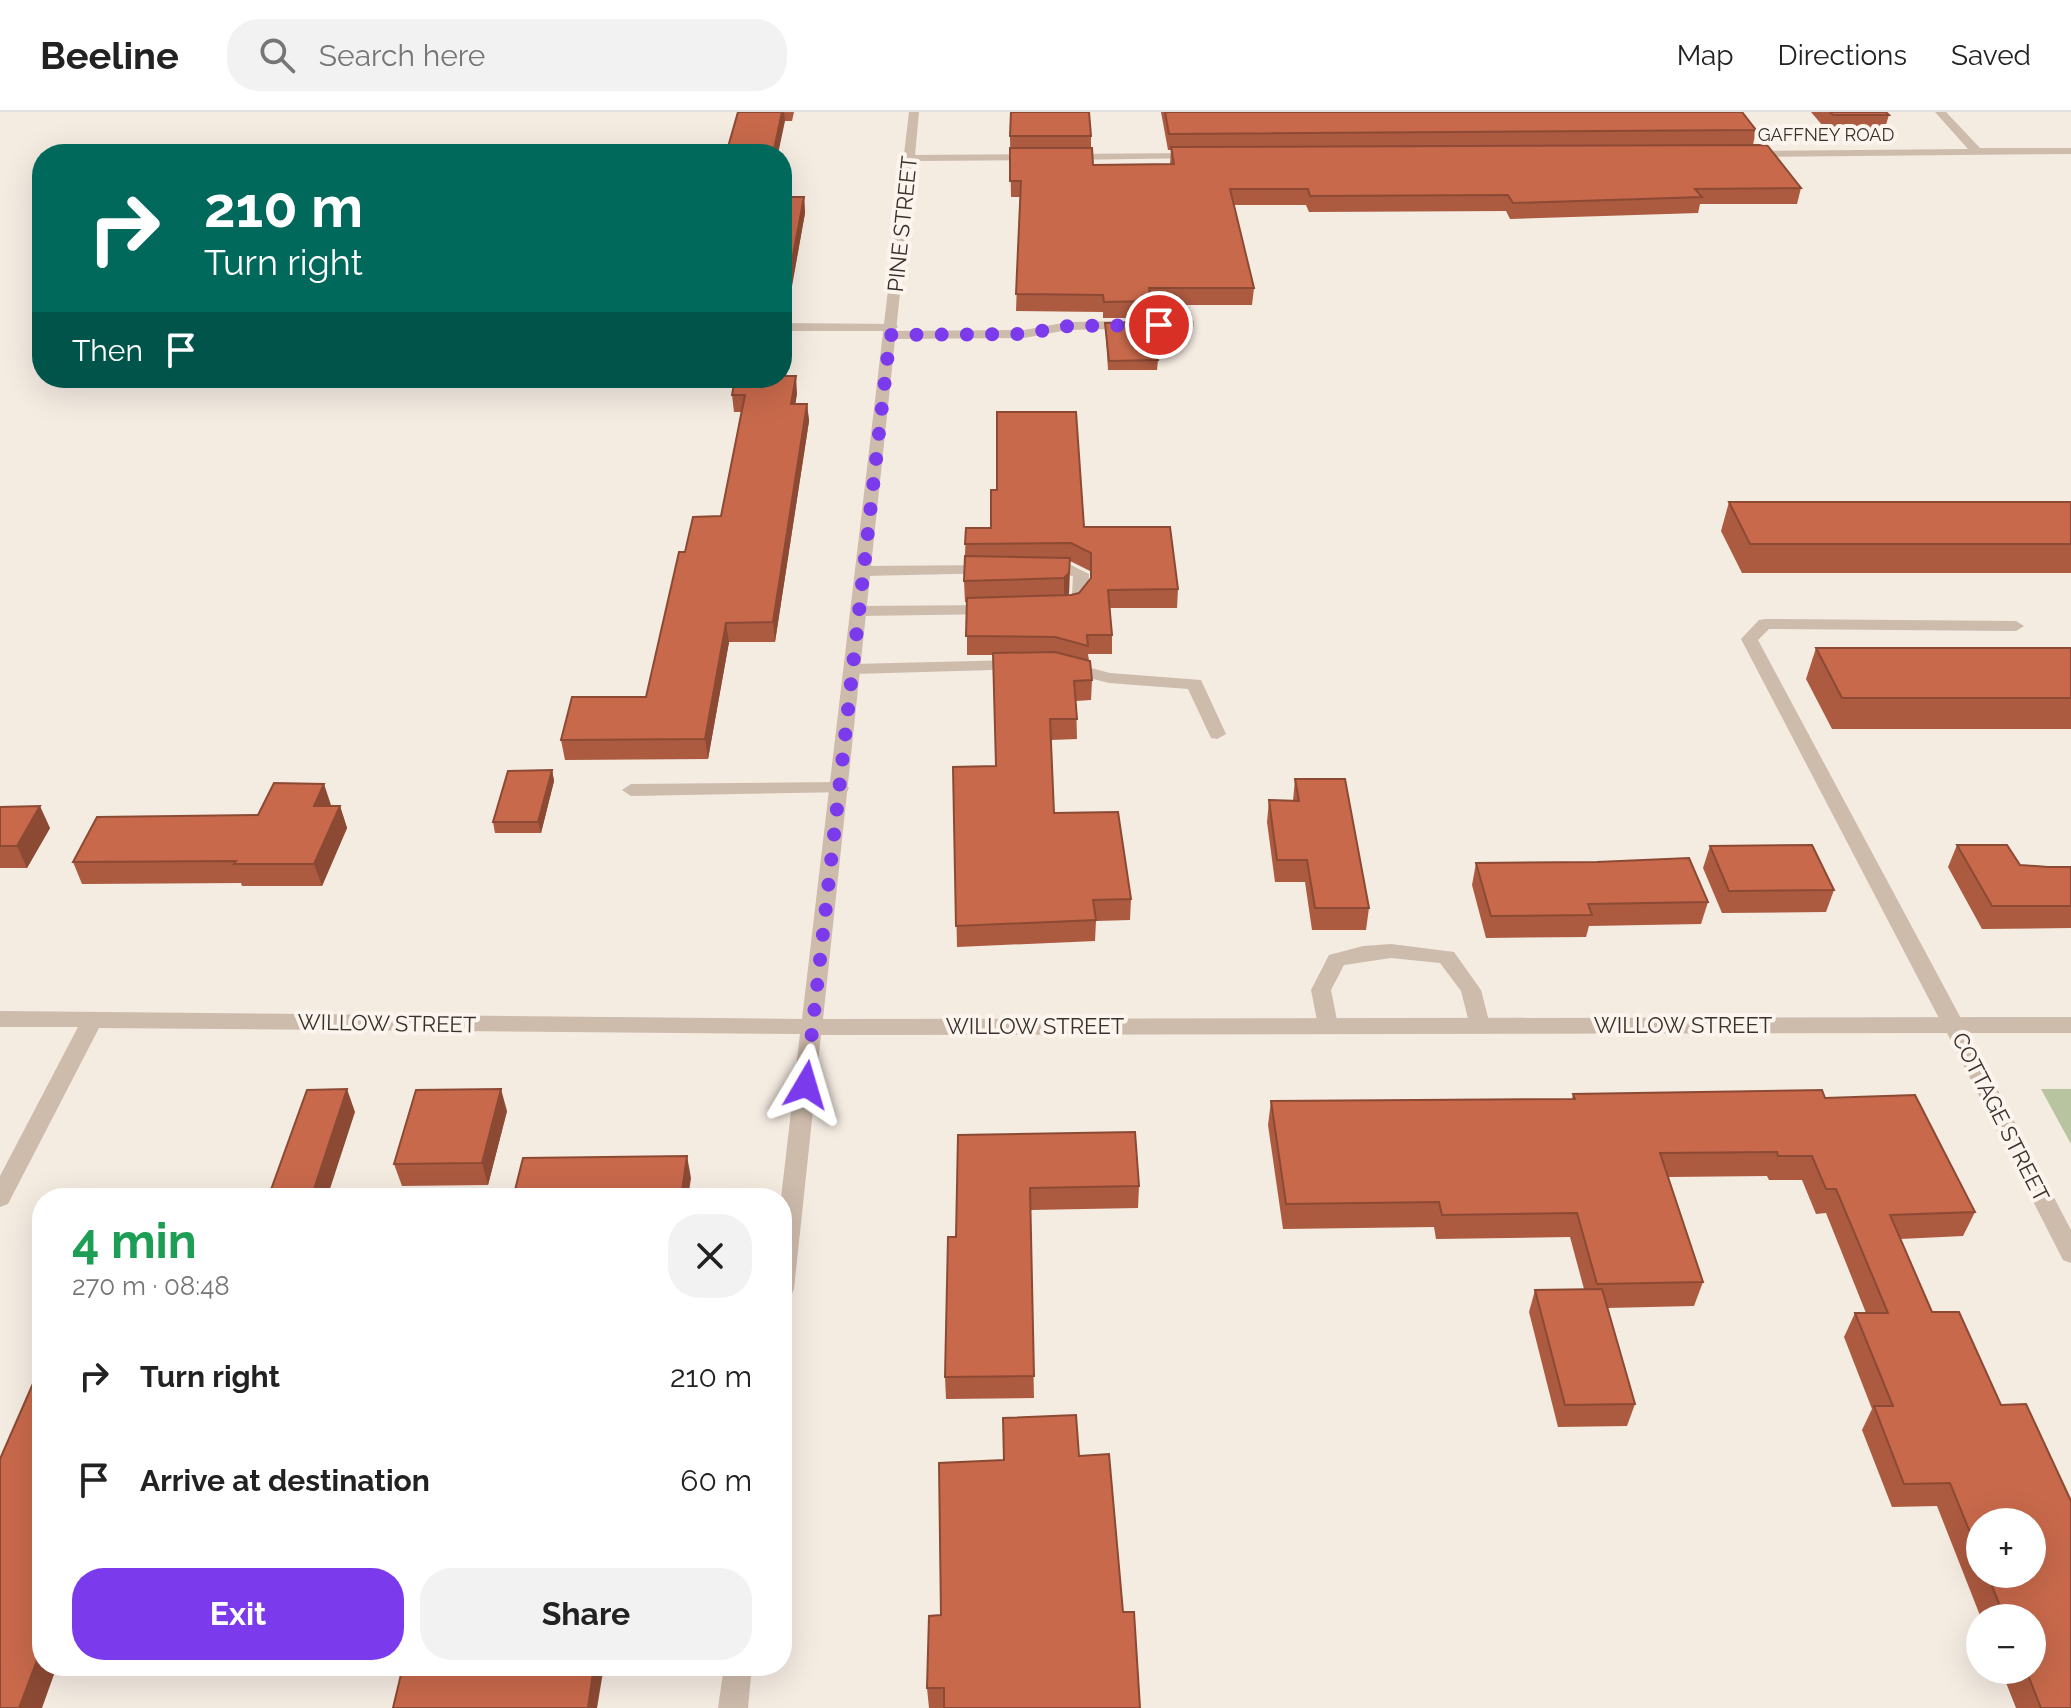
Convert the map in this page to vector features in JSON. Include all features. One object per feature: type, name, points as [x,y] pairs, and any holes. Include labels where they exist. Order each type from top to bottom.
[{"type":"street","name":"PINE STREET","points":[[792,1204],[914,112]]},
{"type":"street","points":[[1940,112],[1978,153]]},
{"type":"street","name":"GAFFNEY ROAD","points":[[1739,154],[2071,151]]},
{"type":"street","points":[[910,158],[1213,156]]},
{"type":"street","points":[[792,327],[1024,334],[1068,326],[1189,324]]},
{"type":"street","points":[[864,571],[1069,569],[1081,574],[1080,596],[1070,606],[1043,609]]},
{"type":"street","points":[[859,611],[1012,610]]},
{"type":"street","name":"COTTAGE STREET","points":[[2016,626],[1765,624],[1749,639],[2071,1253]]},
{"type":"street","points":[[853,669],[1055,664],[1109,678],[1195,684],[1217,734]]},
{"type":"street","points":[[631,790],[840,788]]},
{"type":"street","points":[[1327,1025],[1321,990],[1336,960],[1354,953],[1420,951],[1447,957],[1471,990],[1479,1025]]},
{"type":"street","name":"WILLOW STREET","points":[[0,1019],[813,1027],[2071,1025]]},
{"type":"street","points":[[0,1198],[92,1020]]},
{"type":"street","points":[[733,1708],[737,1676]]},
{"type":"green space","points":[[2041,1089],[2071,1089],[2071,1144]]},
{"type":"building","points":[[738,112],[782,112],[775,144],[729,144]]},
{"type":"building","points":[[1011,112],[1089,112],[1091,136],[1010,136]]},
{"type":"building","points":[[1165,112],[1742,112],[1756,130],[1169,134]]},
{"type":"building","points":[[1830,112],[1886,112],[1889,115],[1833,115]]},
{"type":"building","points":[[1767,145],[1801,188],[1695,189],[1702,197],[1513,203],[1508,195],[1310,196],[1308,189],[1230,189],[1254,288],[1149,288],[1151,301],[1104,302],[1103,295],[1016,294],[1021,181],[1010,181],[1010,148],[1092,148],[1093,165],[1174,164],[1171,147]]},
{"type":"building","points":[[792,197],[804,197],[792,261]]},
{"type":"building","points":[[1152,322],[1158,360],[1109,361],[1105,323]]},
{"type":"building","points":[[792,376],[796,376],[791,404],[807,404],[773,622],[726,623],[705,739],[561,740],[572,697],[646,697],[679,552],[685,552],[693,517],[721,516],[745,395],[732,395],[733,388],[792,388]]},
{"type":"building","points":[[997,412],[1076,412],[1084,527],[1170,527],[1178,589],[1108,590],[1112,635],[1087,635],[1088,646],[1055,637],[966,636],[967,598],[1071,595],[1079,593],[1091,578],[1091,553],[1071,543],[965,544],[966,528],[991,528],[991,490],[997,490]]},
{"type":"building","points":[[1729,502],[2071,502],[2071,544],[1750,544]]},
{"type":"building","points":[[965,556],[1070,558],[1069,573],[1064,578],[964,581]]},
{"type":"building","points":[[1816,648],[2071,648],[2071,698],[1842,698]]},
{"type":"building","points":[[1055,652],[1090,661],[1092,680],[1074,681],[1077,719],[1050,719],[1054,813],[1118,812],[1131,899],[1093,900],[1096,920],[956,926],[953,767],[996,766],[993,653]]},
{"type":"building","points":[[552,770],[538,822],[493,822],[508,771]]},
{"type":"building","points":[[1295,779],[1345,779],[1369,908],[1315,908],[1307,860],[1277,860],[1269,800],[1299,801]]},
{"type":"building","points":[[274,783],[324,784],[314,806],[340,806],[314,864],[73,862],[97,817],[258,815]]},
{"type":"building","points":[[40,806],[17,846],[0,846],[0,807]]},
{"type":"building","points":[[1812,845],[1834,890],[1729,891],[1710,846]]},
{"type":"building","points":[[1957,845],[2007,845],[2020,865],[2071,867],[2071,906],[1992,906]]},
{"type":"building","points":[[1689,858],[1708,902],[1588,904],[1592,915],[1491,916],[1476,863],[1597,862]]},
{"type":"building","points":[[347,1089],[314,1188],[272,1188],[307,1090]]},
{"type":"building","points":[[501,1089],[482,1163],[394,1164],[416,1090]]},
{"type":"building","points":[[1822,1090],[1825,1098],[1915,1095],[1975,1212],[1890,1215],[1932,1312],[1959,1312],[2001,1405],[2026,1404],[2071,1501],[2071,1708],[2041,1708],[2032,1684],[2046,1684],[2046,1604],[1999,1604],[1993,1588],[2046,1588],[2046,1508],[1966,1508],[1966,1522],[1950,1483],[1904,1484],[1874,1406],[1893,1406],[1855,1313],[1888,1313],[1836,1189],[1826,1189],[1812,1156],[1778,1156],[1777,1152],[1660,1153],[1703,1282],[1597,1284],[1577,1213],[1442,1215],[1439,1202],[1286,1204],[1271,1101],[1575,1099],[1573,1094]]},
{"type":"building","points":[[1135,1132],[1139,1186],[1030,1188],[1034,1376],[945,1377],[948,1237],[956,1237],[958,1135]]},
{"type":"building","points":[[687,1156],[682,1188],[516,1188],[523,1158]]},
{"type":"building","points":[[1602,1289],[1635,1404],[1565,1405],[1535,1290]]},
{"type":"building","points":[[32,1386],[32,1674],[19,1708],[0,1708],[0,1459]]},
{"type":"building","points":[[1076,1415],[1079,1456],[1109,1454],[1123,1612],[1134,1612],[1140,1708],[944,1708],[944,1688],[927,1688],[929,1616],[941,1615],[939,1463],[1004,1460],[1003,1418]]},
{"type":"building","points":[[401,1676],[593,1676],[588,1708],[393,1708]]},
{"type":"route","points":[[806,1085],[890,335],[1024,334],[1068,326],[1159,325]]}]
